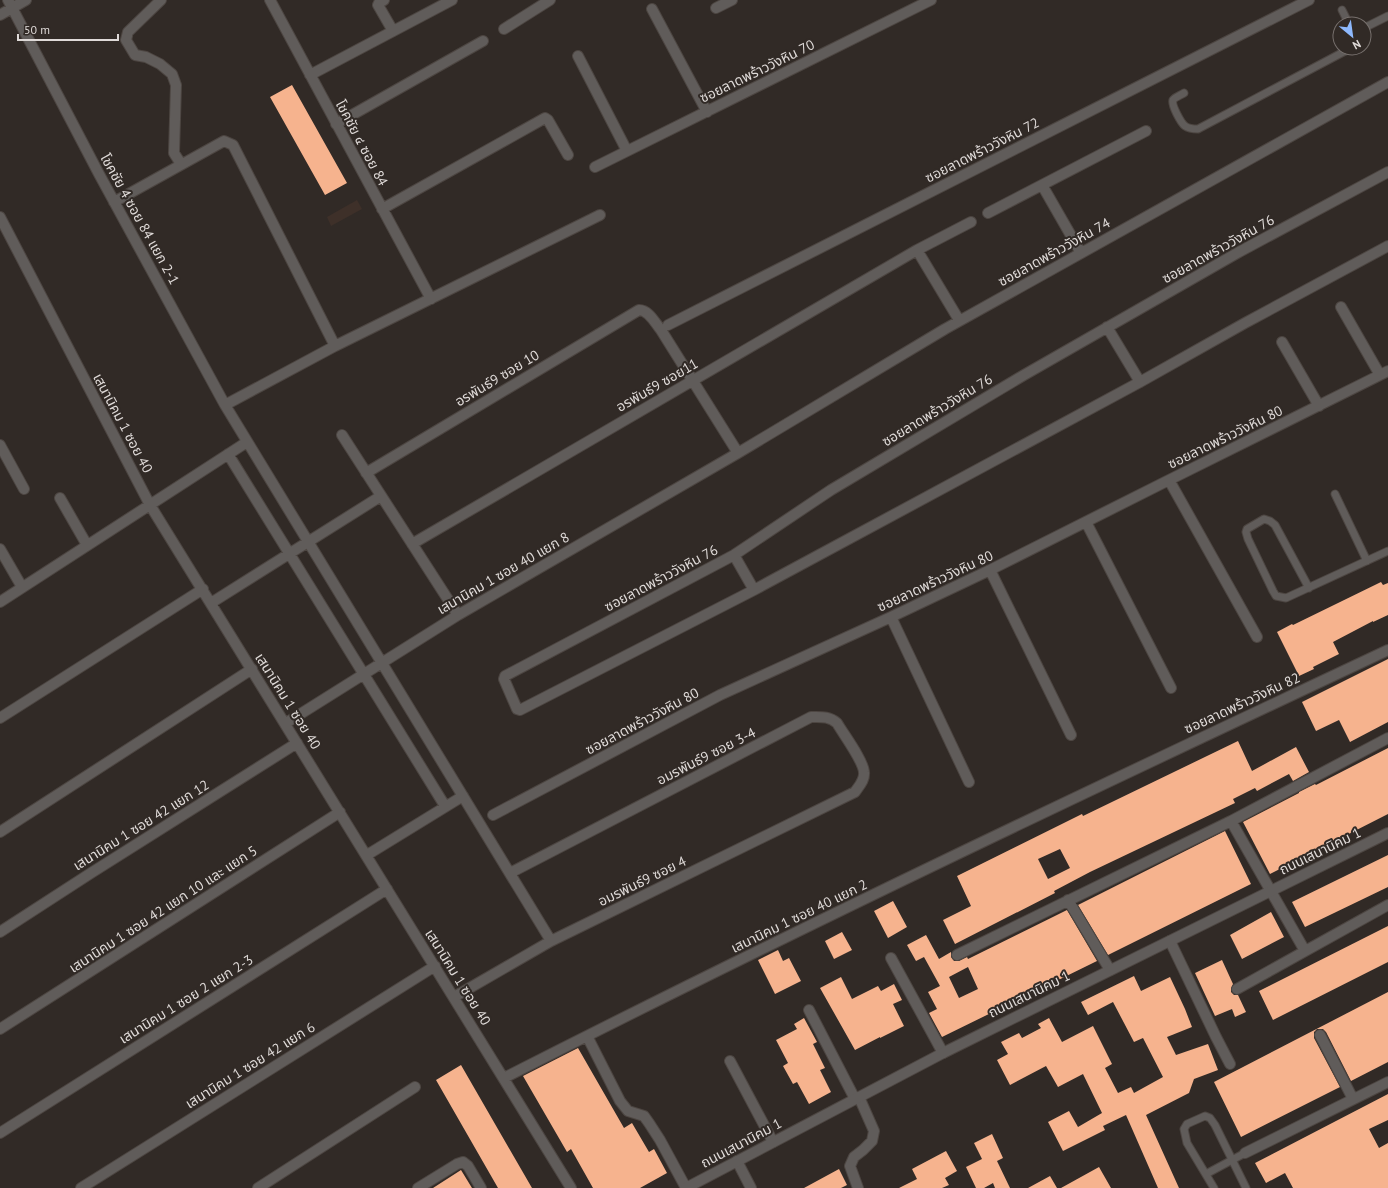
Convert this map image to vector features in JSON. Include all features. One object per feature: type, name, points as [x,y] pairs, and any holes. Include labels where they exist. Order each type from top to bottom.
[{"type":"street","points":[[0,15],[10,4],[26,0]]},
{"type":"street","points":[[161,0],[128,32],[126,40],[135,55],[146,57],[160,64],[172,74],[176,85],[174,152],[181,164]]},
{"type":"street","name":"โชคชัย ๔ ซอย 84","points":[[270,0],[431,299]]},
{"type":"street","points":[[384,0],[378,4],[393,31]]},
{"type":"street","points":[[310,75],[452,0]]},
{"type":"street","points":[[504,29],[550,0]]},
{"type":"street","points":[[716,8],[732,0]]},
{"type":"street","name":"ซอยลาดพร้าววังหิน 70","points":[[595,167],[932,0]]},
{"type":"street","name":"ซอยลาดพร้าววังหิน 72","points":[[668,325],[1309,0]]},
{"type":"street","name":"โชคชัย 4 ซอย 84 แยก 2-1","points":[[10,4],[114,202],[225,405],[551,941]]},
{"type":"street","points":[[652,9],[707,112]]},
{"type":"street","points":[[336,124],[483,41]]},
{"type":"street","points":[[578,56],[627,151]]},
{"type":"street","name":"ซอยลาดพร้าววังหิน 74","points":[[738,453],[959,320],[1388,82]]},
{"type":"street","points":[[382,209],[544,118],[548,120],[568,155]]},
{"type":"street","points":[[988,213],[1146,131]]},
{"type":"street","points":[[114,202],[224,141],[233,145],[335,346]]},
{"type":"street","name":"ซอยลาดพร้าววังหิน 76","points":[[754,590],[519,710],[504,678],[734,555],[831,490],[1024,375],[1239,252],[1388,172]]},
{"type":"street","points":[[1042,185],[1081,253]]},
{"type":"street","points":[[225,405],[335,346],[600,215]]},
{"type":"street","name":"เสนานิคม 1 ซอย 40","points":[[0,217],[150,504],[572,1188]]},
{"type":"street","name":"อรพันธ์9 ซอย11","points":[[412,544],[917,250],[971,222]]},
{"type":"street","points":[[734,555],[754,590],[1140,382],[1245,323],[1388,246]]},
{"type":"street","points":[[917,250],[959,320]]},
{"type":"street","points":[[1341,306],[1384,373]]},
{"type":"street","name":"อรพันธ์9 ซอย 10","points":[[366,473],[639,310],[644,310],[648,313],[661,330],[692,381]]},
{"type":"street","points":[[1107,328],[1140,382]]},
{"type":"street","points":[[1282,342],[1319,406]]},
{"type":"street","name":"ซอยลาดพร้าววังหิน 80","points":[[493,815],[720,695],[990,570],[1384,373]]},
{"type":"street","points":[[692,381],[738,453]]},
{"type":"street","points":[[342,435],[458,615]]},
{"type":"street","points":[[0,602],[247,442]]},
{"type":"street","points":[[0,446],[24,489]]},
{"type":"street","name":"เสนานิคม 1 ซอย 40 แยก 8","points":[[286,724],[458,615],[738,453]]},
{"type":"street","points":[[228,454],[445,806]]},
{"type":"street","points":[[1169,480],[1257,637]]},
{"type":"street","points":[[211,602],[381,496]]},
{"type":"street","points":[[60,498],[87,545]]},
{"type":"street","points":[[1086,522],[1171,688]]},
{"type":"street","points":[[0,549],[22,587]]},
{"type":"street","points":[[990,570],[1071,735]]},
{"type":"street","points":[[0,718],[203,589]]},
{"type":"street","points":[[891,617],[969,782]]},
{"type":"street","name":"ซอยลาดพร้าววังหิน 82","points":[[1108,782],[1388,650]]},
{"type":"street","points":[[0,832],[252,669]]},
{"type":"street","name":"อมรพันธ์9 ซอย 3-4","points":[[510,874],[812,717],[825,717],[832,719],[837,723],[863,765],[865,774],[861,784],[855,792],[846,797]]},
{"type":"street","points":[[957,955],[1231,821],[1388,738]]},
{"type":"street","name":"เสนานิคม 1 ซอย 42 แยก 12","points":[[0,932],[98,868],[297,743]]},
{"type":"street","name":"เสนานิคม 1 ซอย 40 แยก 2","points":[[504,1078],[1004,831],[1108,782]]},
{"type":"street","points":[[367,855],[463,796]]},
{"type":"street","name":"อมรพันธ์9 ซอย 4","points":[[454,997],[551,941],[846,797]]},
{"type":"street","name":"เสนานิคม 1 ซอย 42 แยก 10 และ แยก 5","points":[[0,1029],[340,812]]},
{"type":"street","points":[[1231,821],[1305,951]]},
{"type":"street","name":"ถนนเสนานิคม 1","points":[[686,1188],[943,1053],[1388,833]]},
{"type":"street","name":"เสนานิคม 1 ซอย 2 แยก 2-3","points":[[0,1133],[388,889]]},
{"type":"street","points":[[1068,900],[1110,970]]},
{"type":"street","points":[[1237,989],[1388,905]]},
{"type":"street","points":[[1170,941],[1230,1064]]},
{"type":"street","points":[[890,958],[943,1053]]},
{"type":"street","name":"เสนานิคม 1 ซอย 42 แยก 6","points":[[81,1188],[435,966]]},
{"type":"street","points":[[809,1010],[874,1131],[872,1141],[854,1156],[850,1166],[858,1188]]},
{"type":"street","points":[[1320,1035],[1353,1099]]},
{"type":"street","points":[[587,1036],[620,1101],[628,1112],[644,1116],[660,1140],[686,1188]]},
{"type":"street","points":[[730,1061],[773,1142]]},
{"type":"street","points":[[1245,1153],[1388,1082]]},
{"type":"street","points":[[258,1188],[415,1087]]},
{"type":"street","points":[[737,1161],[751,1188]]},
{"type":"street","points":[[418,1188],[457,1164],[463,1162],[468,1166],[481,1188]]},
{"type":"lane","points":[[1342,10],[1345,16]]},
{"type":"lane","points":[[1372,24],[1388,16]]},
{"type":"lane","points":[[1184,93],[1173,100],[1173,106],[1185,126],[1190,129],[1198,129],[1336,56]]},
{"type":"lane","points":[[1335,494],[1367,561]]},
{"type":"lane","points":[[1309,588],[1275,525],[1264,519],[1248,529],[1246,532],[1248,539],[1276,596],[1286,598],[1309,588],[1388,551]]},
{"type":"lane","points":[[1214,1188],[1187,1143],[1184,1129],[1187,1124],[1205,1116],[1210,1118],[1216,1125],[1246,1188]]},
{"type":"lane","points":[[1206,1174],[1233,1161],[1245,1153]]},
{"type":"shaded area","points":[[357,200],[362,209],[331,226],[327,217]]},
{"type":"building","points":[[292,85],[347,183],[325,195],[270,97]]},
{"type":"building","points":[[1381,582],[1383,585],[1388,583],[1388,615],[1373,621],[1333,642],[1339,654],[1299,676],[1277,632]]},
{"type":"building","points":[[1388,659],[1388,722],[1350,742],[1339,720],[1316,731],[1302,702]]},
{"type":"building","points":[[1238,741],[1252,771],[1296,747],[1309,772],[1293,781],[1289,774],[1257,791],[1255,788],[1233,799],[1235,803],[1090,872],[1054,891],[1055,893],[955,944],[943,920],[971,906],[957,876],[1082,814],[1083,816]],"holes":[[[1060,849],[1070,868],[1048,879],[1038,859]]]},
{"type":"building","points":[[1388,748],[1388,814],[1270,874],[1243,822],[1299,792],[1315,784],[1316,785]]},
{"type":"building","points":[[1225,831],[1251,884],[1108,955],[1078,905]]},
{"type":"building","points":[[1388,855],[1388,887],[1305,927],[1292,902]]},
{"type":"building","points":[[893,901],[907,927],[888,938],[874,911]]},
{"type":"building","points":[[1067,910],[1097,961],[942,1037],[929,1013],[937,1009],[928,992],[940,986],[924,957],[916,961],[907,945],[926,935],[939,959],[951,952],[951,957],[954,961],[959,961],[967,957],[968,959]],"holes":[[[968,967],[978,989],[959,998],[949,977]]]},
{"type":"building","points":[[1271,912],[1284,937],[1242,959],[1230,935]]},
{"type":"building","points":[[1388,926],[1388,962],[1273,1020],[1259,991]]},
{"type":"building","points":[[842,932],[852,950],[834,959],[825,941]]},
{"type":"building","points":[[778,950],[783,961],[789,958],[801,981],[775,994],[758,960]]},
{"type":"building","points":[[1222,960],[1233,984],[1231,992],[1234,995],[1238,995],[1246,1012],[1235,1017],[1232,1009],[1215,1016],[1195,973]]},
{"type":"building","points":[[1134,976],[1141,991],[1170,977],[1192,1027],[1167,1037],[1176,1055],[1208,1044],[1218,1070],[1194,1079],[1189,1093],[1146,1115],[1179,1188],[1158,1188],[1126,1115],[1103,1126],[1105,1130],[1063,1151],[1048,1122],[1069,1111],[1078,1127],[1102,1113],[1083,1074],[1058,1087],[1046,1066],[1010,1085],[997,1060],[1008,1054],[1001,1042],[1019,1033],[1022,1038],[1041,1028],[1038,1024],[1049,1018],[1062,1042],[1093,1026],[1112,1064],[1105,1068],[1118,1093],[1131,1087],[1134,1093],[1163,1077],[1143,1038],[1134,1042],[1113,1002],[1088,1015],[1081,1002]]},
{"type":"building","points":[[841,977],[852,999],[878,986],[881,991],[894,984],[902,1000],[893,1004],[904,1026],[855,1050],[820,988]]},
{"type":"building","points":[[1388,992],[1388,1062],[1351,1081],[1326,1032],[1323,1029],[1317,1029],[1314,1032],[1314,1038],[1340,1087],[1241,1137],[1214,1082]]},
{"type":"building","points":[[804,1018],[817,1042],[813,1044],[825,1068],[820,1070],[831,1092],[809,1104],[797,1082],[793,1084],[783,1066],[788,1063],[776,1040],[797,1029],[794,1024]]},
{"type":"building","points":[[578,1048],[624,1128],[632,1123],[649,1152],[654,1149],[667,1173],[640,1188],[593,1188],[571,1149],[567,1152],[523,1076]]},
{"type":"building","points":[[461,1065],[532,1188],[498,1188],[436,1080]]},
{"type":"building","points":[[1388,1094],[1388,1120],[1369,1129],[1379,1148],[1388,1143],[1388,1188],[1293,1188],[1285,1173],[1266,1183],[1255,1163]]},
{"type":"building","points":[[992,1134],[1003,1158],[997,1161],[1010,1188],[995,1188],[993,1183],[984,1188],[976,1188],[966,1167],[982,1159],[974,1143]]},
{"type":"building","points":[[946,1151],[957,1171],[945,1178],[949,1185],[942,1188],[899,1188],[917,1179],[912,1169]]},
{"type":"building","points":[[1099,1167],[1111,1188],[1061,1188]]},
{"type":"building","points":[[839,1169],[847,1185],[841,1188],[804,1188]]},
{"type":"building","points":[[461,1170],[472,1188],[433,1188]]},
{"type":"building","points":[[1050,1176],[1057,1188],[1028,1188]]}]
